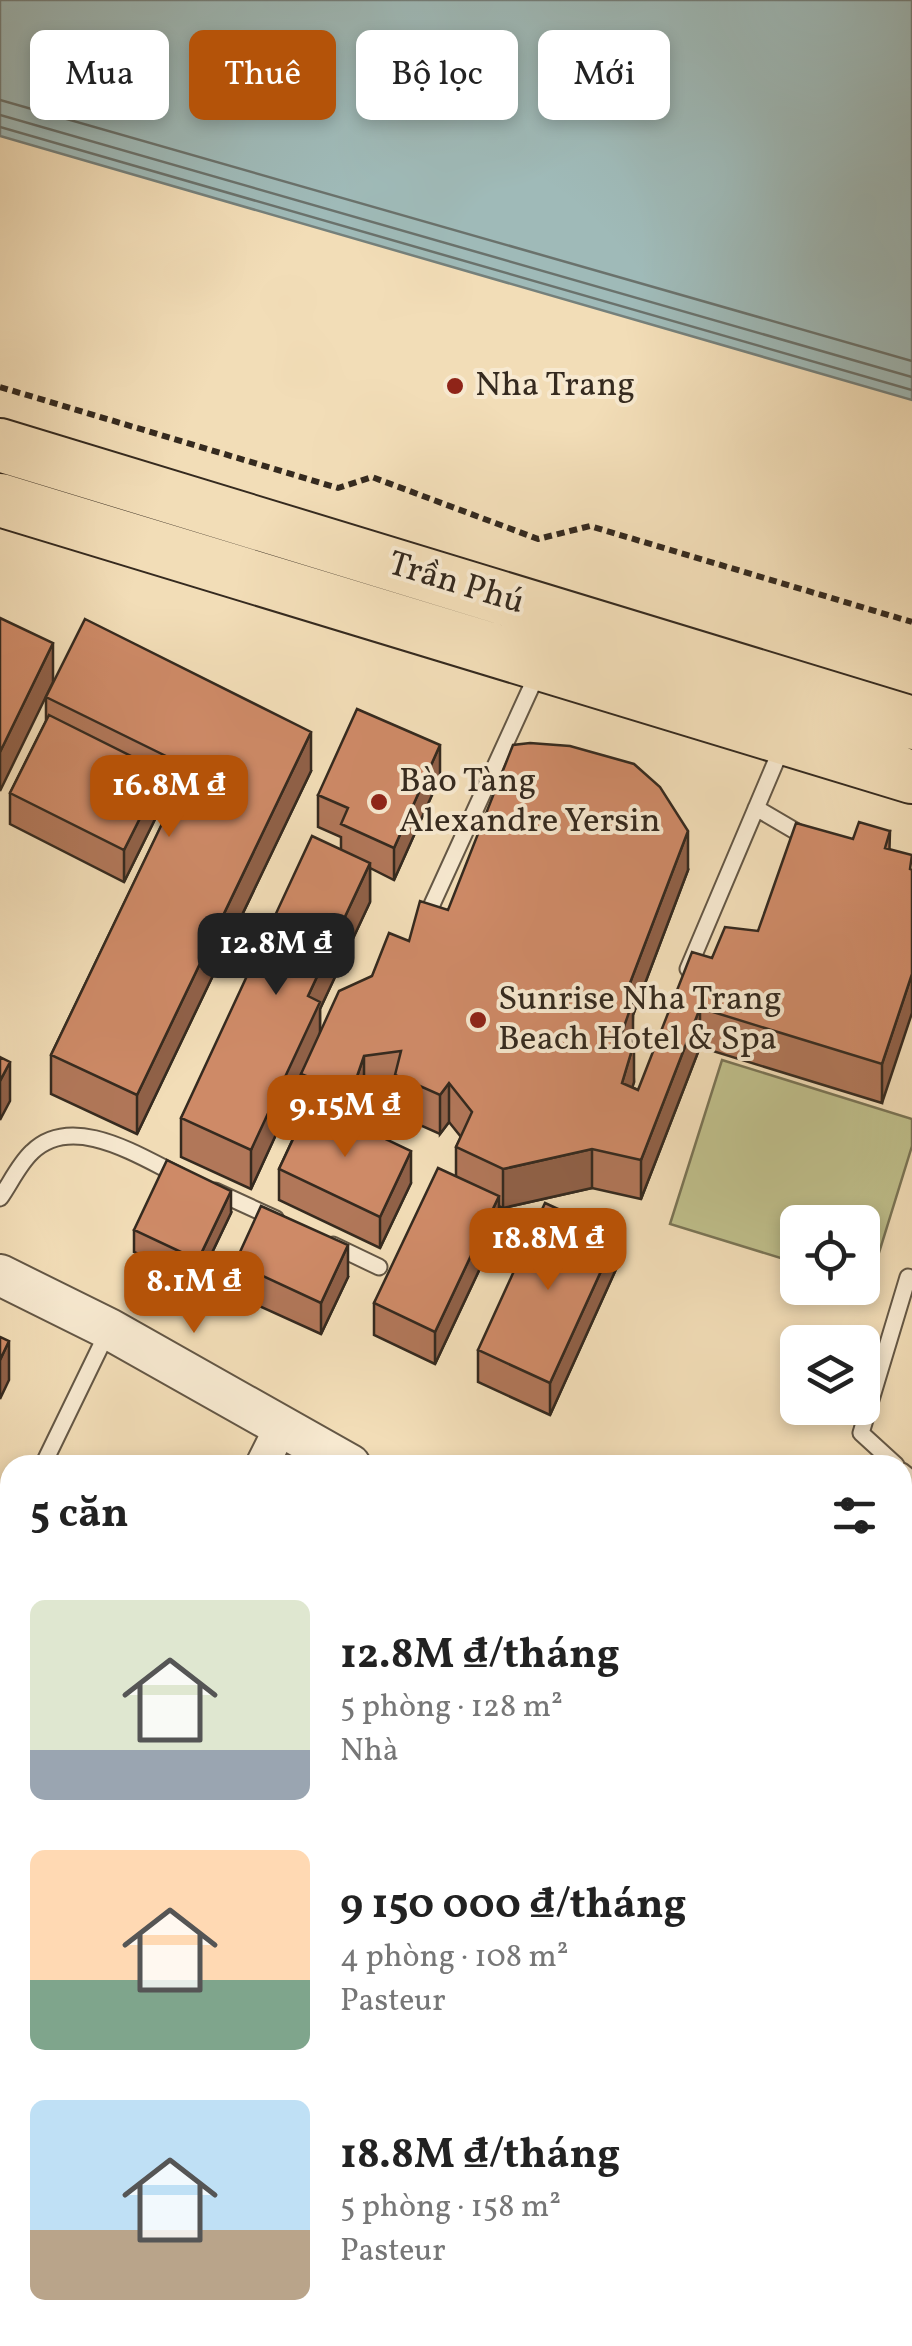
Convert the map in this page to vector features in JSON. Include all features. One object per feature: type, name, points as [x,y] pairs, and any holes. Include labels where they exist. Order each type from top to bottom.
[{"type":"main road","name":"Trần Phú","points":[[0,445],[912,723]]},
{"type":"main road","name":"Trần Phú","points":[[0,500],[912,778]]},
{"type":"street","points":[[0,1275],[109,1329],[333,1455]]},
{"type":"street","points":[[267,1455],[282,1425]]},
{"type":"lane","points":[[418,935],[541,664]]},
{"type":"lane","points":[[678,992],[785,739]]},
{"type":"lane","points":[[756,808],[822,847]]},
{"type":"lane","points":[[0,1198],[32,1151],[52,1140],[80,1136],[106,1142],[294,1228]]},
{"type":"lane","points":[[311,1236],[379,1266]]},
{"type":"lane","points":[[885,1455],[861,1433],[908,1277]]},
{"type":"lane","points":[[47,1455],[109,1329]]},
{"type":"path","points":[[0,387],[338,488],[372,477],[538,539],[590,526],[912,622]]},
{"type":"green space","points":[[722,1060],[912,1119],[912,1146],[880,1249],[880,1205],[780,1205],[780,1258],[670,1224]]},
{"type":"water","points":[[0,0],[912,0],[912,400],[0,136]]},
{"type":"building","points":[[0,618],[53,643],[0,752]]},
{"type":"building","points":[[85,619],[311,732],[137,1095],[51,1055],[183,780],[170,773],[176,761],[46,697]]},
{"type":"building","name":"Bào Tàng Alexandre Yersin","points":[[357,709],[440,745],[394,848],[341,824],[348,808],[318,795]]},
{"type":"building","points":[[49,715],[163,772],[124,850],[10,793]]},
{"type":"building","points":[[513,745],[570,746],[634,764],[660,787],[688,831],[625,996],[633,1001],[620,1038],[634,1043],[622,1083],[638,1090],[692,952],[712,958],[725,927],[758,931],[796,823],[853,839],[859,822],[890,831],[885,848],[912,855],[912,974],[882,1064],[700,1008],[641,1160],[592,1149],[503,1169],[456,1147],[472,1112],[449,1083],[440,1095],[395,1075],[401,1051],[364,1056],[351,1094],[301,1074],[339,991],[372,976],[389,933],[409,941],[420,901],[448,910]]},
{"type":"building","points":[[312,836],[370,863],[308,996],[320,1002],[251,1150],[181,1118]]},
{"type":"building","points":[[0,1057],[10,1062],[0,1081]]},
{"type":"building","points":[[310,1103],[411,1151],[380,1217],[279,1169]]},
{"type":"building","points":[[167,1160],[231,1191],[198,1260],[134,1230]]},
{"type":"building","points":[[438,1168],[499,1196],[435,1332],[374,1303]]},
{"type":"building","points":[[545,1203],[617,1236],[550,1383],[478,1350]]},
{"type":"building","points":[[261,1206],[348,1245],[321,1303],[235,1263]]},
{"type":"building","points":[[0,1337],[9,1341],[0,1360]]},
{"type":"place","name":"Nha Trang","points":[[455,386]]},
{"type":"place","name":"Bào Tàng Alexandre Yersin","points":[[379,802]]},
{"type":"place","name":"Sunrise Nha Trang Beach Hotel & Spa","points":[[478,1020]]}]
